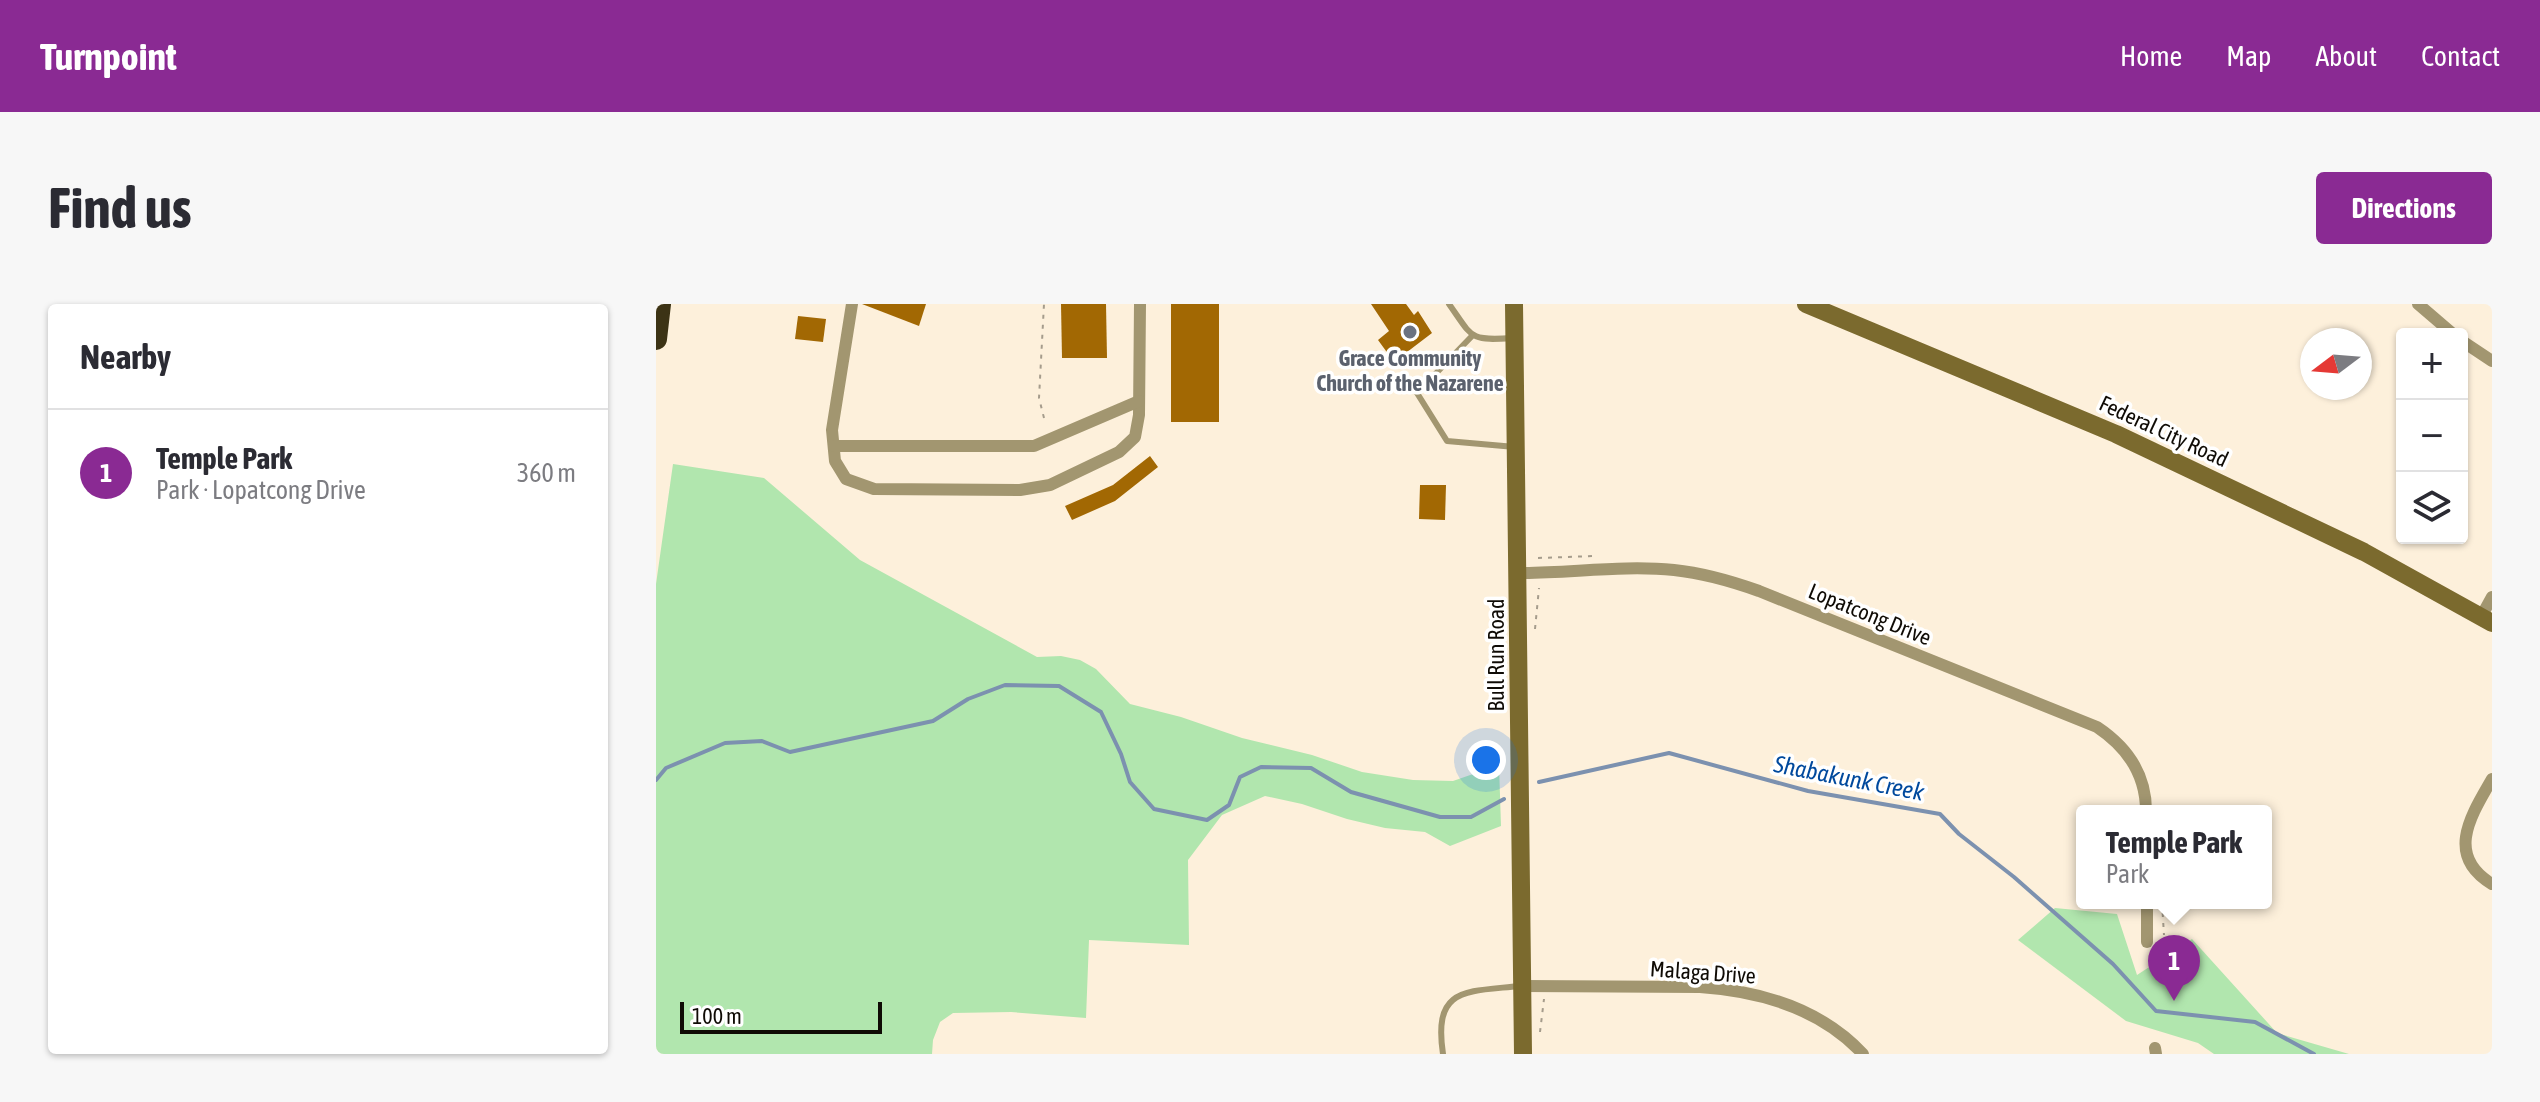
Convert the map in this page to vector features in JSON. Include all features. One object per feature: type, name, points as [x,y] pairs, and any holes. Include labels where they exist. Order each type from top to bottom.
[{"type":"highway","points":[[656,339],[660,304]]},
{"type":"street","points":[[852,304],[832,430],[835,461],[846,479],[874,489],[1020,490],[1050,485],[1119,452],[1135,437],[1139,401],[1140,304]]},
{"type":"street","name":"Bull Run Road","points":[[1514,304],[1523,1054]]},
{"type":"street","name":"Federal City Road","points":[[1806,304],[1844,311],[2116,434],[2364,552],[2487,620]]},
{"type":"street","points":[[2418,304],[2446,328]]},
{"type":"street","points":[[2468,345],[2492,361]]},
{"type":"street","points":[[834,446],[1034,446],[1139,401]]},
{"type":"street","name":"Lopatcong Drive","points":[[1519,573],[1675,570],[1759,591],[2097,727],[2119,744],[2137,768],[2145,805]]},
{"type":"street","points":[[2487,620],[2492,597]]},
{"type":"street","points":[[2492,779],[2468,821],[2465,847],[2476,871],[2492,884]]},
{"type":"street","points":[[2147,909],[2147,942]]},
{"type":"street","name":"Malaga Drive","points":[[1523,986],[1700,987],[1759,994],[1810,1015],[1834,1029],[1863,1054]]},
{"type":"lane","points":[[1449,304],[1472,336],[1483,340],[1515,338]]},
{"type":"lane","points":[[1472,336],[1417,393],[1447,441],[1517,447]]},
{"type":"lane","points":[[1443,1054],[1440,1031],[1443,1012],[1451,1001],[1469,991],[1523,986]]},
{"type":"path","points":[[1044,304],[1039,398],[1044,418]]},
{"type":"path","points":[[1535,628],[1538,557],[1598,556]]},
{"type":"path","points":[[2162,909],[2164,935]]},
{"type":"path","points":[[1538,1040],[1545,987]]},
{"type":"green space","points":[[673,464],[764,478],[860,560],[1037,657],[1061,656],[1080,660],[1096,669],[1130,704],[1362,772],[1413,780],[1453,781],[1499,765],[1501,826],[1450,846],[1425,832],[1385,828],[1265,796],[1222,815],[1188,860],[1189,945],[1089,940],[1086,1018],[1011,1012],[953,1013],[940,1022],[933,1040],[932,1054],[656,1054],[656,584]]},
{"type":"green space","points":[[2055,908],[2117,914],[2137,975],[2192,939],[2277,1033],[2349,1054],[2214,1054],[2198,1043],[2126,1021],[2018,940]]},
{"type":"building","points":[[862,304],[926,304],[919,326]]},
{"type":"building","points":[[1061,304],[1106,304],[1107,358],[1062,358]]},
{"type":"building","points":[[1171,304],[1219,304],[1219,422],[1171,422]]},
{"type":"building","name":"Grace Community Church of the Nazarene","points":[[1371,304],[1406,304],[1414,315],[1418,311],[1432,333],[1394,362],[1378,340],[1389,331]]},
{"type":"building","points":[[798,316],[826,319],[823,342],[795,339]]},
{"type":"building","points":[[1150,456],[1158,467],[1115,501],[1072,520],[1065,506],[1113,485]]},
{"type":"building","points":[[1420,485],[1446,485],[1445,520],[1419,519]]},
{"type":"waterway","name":"Shabakunk Creek","points":[[656,780],[666,768],[725,743],[762,741],[790,752],[933,721],[968,699],[1005,685],[1059,686],[1101,712],[1121,754],[1130,782],[1154,809],[1207,820],[1229,805],[1240,777],[1261,767],[1311,768],[1351,792],[1440,817],[1471,817],[1504,799]]},
{"type":"waterway","name":"Shabakunk Creek","points":[[1539,782],[1669,753],[1808,791],[1940,814],[1959,834],[2014,877],[2113,964],[2156,1011],[2255,1022],[2314,1054]]},
{"type":"place","name":"Grace Community Church of the Nazarene","points":[[1410,332]]},
{"type":"place","name":"Temple Park","points":[[2174,1001]]}]
